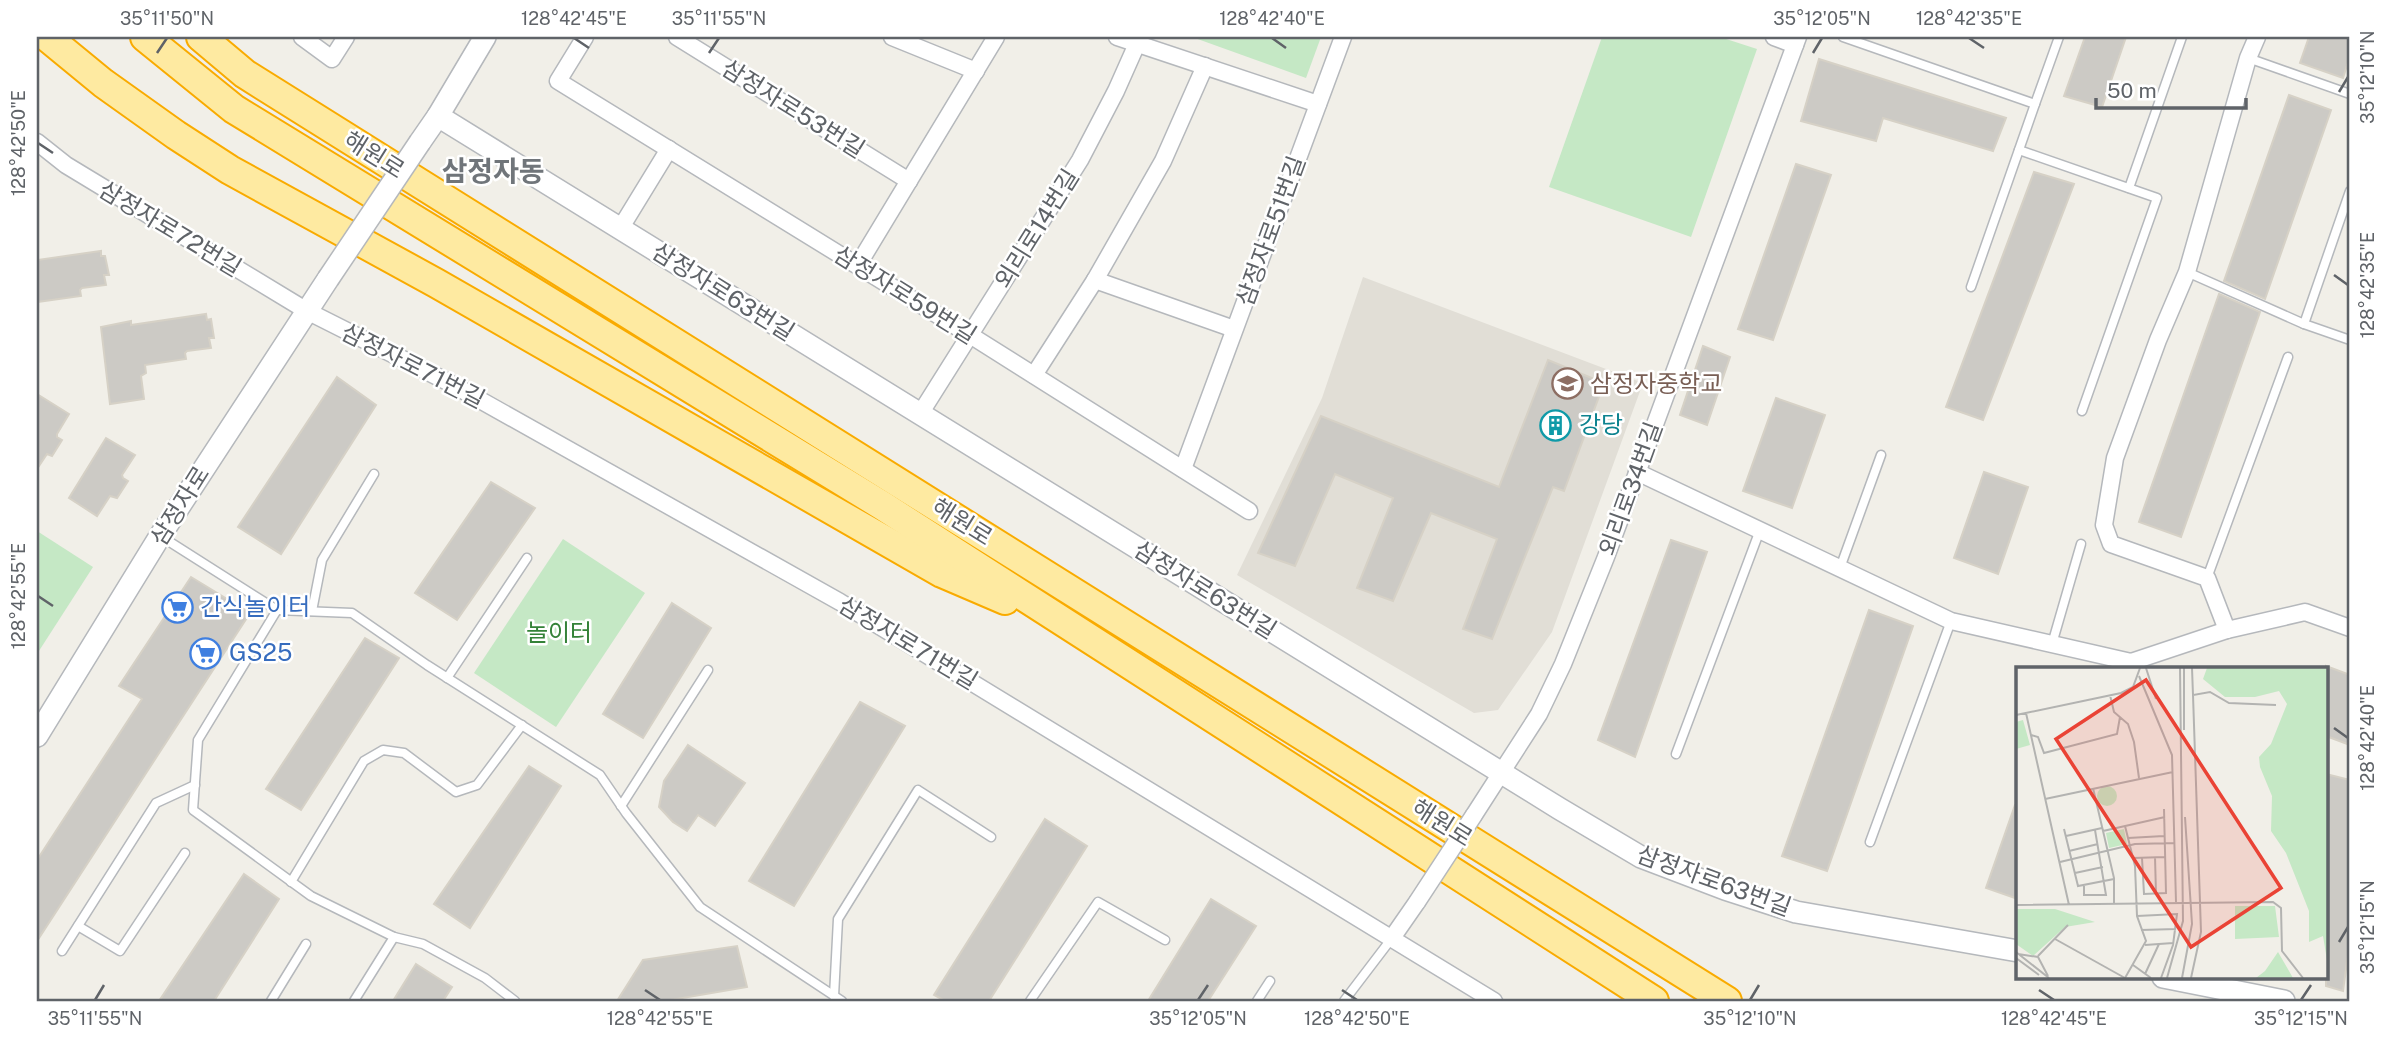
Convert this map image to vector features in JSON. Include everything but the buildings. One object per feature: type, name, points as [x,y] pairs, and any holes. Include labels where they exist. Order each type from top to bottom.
[{"type":"highway","points":[[47,37],[114,91],[230,170],[436,283],[942,573],[1077,631]]},
{"type":"highway","name":"해원로","points":[[145,37],[234,109],[883,506],[1654,1001]]},
{"type":"highway","name":"해원로","points":[[201,37],[257,81],[1727,1001]]},
{"type":"street","points":[[302,37],[332,59],[346,37]]},
{"type":"street","points":[[438,117],[485,37]]},
{"type":"street","name":"삼정자로59번길","points":[[585,37],[558,81],[1250,511]]},
{"type":"street","name":"삼정자로53번길","points":[[677,37],[909,181]]},
{"type":"street","points":[[892,37],[976,71]]},
{"type":"street","points":[[858,265],[996,37]]},
{"type":"street","points":[[1117,37],[1139,40],[1205,66],[1318,104]]},
{"type":"street","name":"삼정자로51번길","points":[[1183,469],[1343,37]]},
{"type":"street","points":[[1773,37],[1797,41]]},
{"type":"street","points":[[2227,630],[2207,579],[2111,544],[2104,525],[2115,458],[2158,340],[2187,272],[2248,58],[2257,37]]},
{"type":"street","name":"외리로14번길","points":[[920,414],[1080,160],[1139,40]]},
{"type":"street","name":"외리로34번길","points":[[1392,938],[1539,714],[1563,664],[1797,41]]},
{"type":"street","points":[[1034,375],[1095,280],[1163,160],[1205,66]]},
{"type":"street","name":"삼정자로","points":[[37,736],[160,536],[438,117]]},
{"type":"street","name":"삼정자로63번길","points":[[438,117],[1641,857],[1724,889],[1796,912],[2016,951]]},
{"type":"street","name":"삼정자로72번길","points":[[37,142],[66,165],[307,311]]},
{"type":"street","points":[[620,229],[669,149]]},
{"type":"street","points":[[1095,280],[1234,329]]},
{"type":"street","name":"삼정자로71번길","points":[[307,311],[448,382],[840,602],[1494,1001]]},
{"type":"street","points":[[1637,472],[1951,621],[2052,644],[2131,666],[2227,630],[2305,612],[2350,628]]},
{"type":"street","points":[[2168,978],[2284,1001]]},
{"type":"lane","points":[[1843,37],[2035,104]]},
{"type":"lane","points":[[1971,287],[2059,37]]},
{"type":"lane","points":[[2129,188],[2182,37]]},
{"type":"lane","points":[[2248,58],[2350,94]]},
{"type":"lane","points":[[2019,150],[2157,198],[2082,411]]},
{"type":"lane","points":[[2304,324],[2350,191]]},
{"type":"lane","points":[[2187,272],[2304,324],[2350,340]]},
{"type":"lane","points":[[2207,579],[2288,357]]},
{"type":"lane","points":[[1840,568],[1881,455]]},
{"type":"lane","points":[[312,611],[321,560],[374,474]]},
{"type":"lane","points":[[1675,754],[1760,530]]},
{"type":"lane","points":[[160,536],[276,610],[352,613],[447,678],[600,775],[700,907],[842,1001]]},
{"type":"lane","points":[[2052,644],[2081,544]]},
{"type":"lane","points":[[447,678],[527,558]]},
{"type":"lane","points":[[276,610],[198,740],[193,810],[311,896],[394,937],[423,944],[485,978],[515,1001]]},
{"type":"lane","points":[[1871,842],[1951,621]]},
{"type":"lane","points":[[621,806],[708,670]]},
{"type":"lane","points":[[292,881],[364,761],[383,750],[404,753],[456,792],[477,785],[522,725]]},
{"type":"lane","points":[[62,951],[156,803],[195,785]]},
{"type":"lane","points":[[834,996],[838,919],[918,790],[991,836]]},
{"type":"lane","points":[[78,926],[120,951],[185,853]]},
{"type":"lane","points":[[1030,1001],[1098,902],[1165,940]]},
{"type":"lane","points":[[354,1001],[394,937]]},
{"type":"lane","points":[[1344,1001],[1392,938]]},
{"type":"lane","points":[[271,1001],[306,944]]},
{"type":"lane","points":[[1257,1001],[1270,981]]},
{"type":"shaded area","name":"삼정자중학교","points":[[1363,277],[1643,383],[1552,632],[1498,710],[1474,713],[1237,575],[1322,398]]},
{"type":"green space","points":[[1192,37],[1321,37],[1306,78]]},
{"type":"green space","points":[[1602,37],[1720,37],[1757,49],[1691,237],[1549,187]]},
{"type":"green space","points":[[37,531],[93,567],[37,654]]},
{"type":"green space","name":"놀이터","points":[[563,539],[645,593],[556,727],[474,673]]},
{"type":"place","name":"삼정자중학교","points":[[1567,384]]},
{"type":"place","name":"강당","points":[[1556,425]]},
{"type":"place","name":"간식놀이터","points":[[177,607]]},
{"type":"place","name":"GS25","points":[[206,653]]},
{"type":"district","name":"삼정자동","points":[[493,171]]}]
